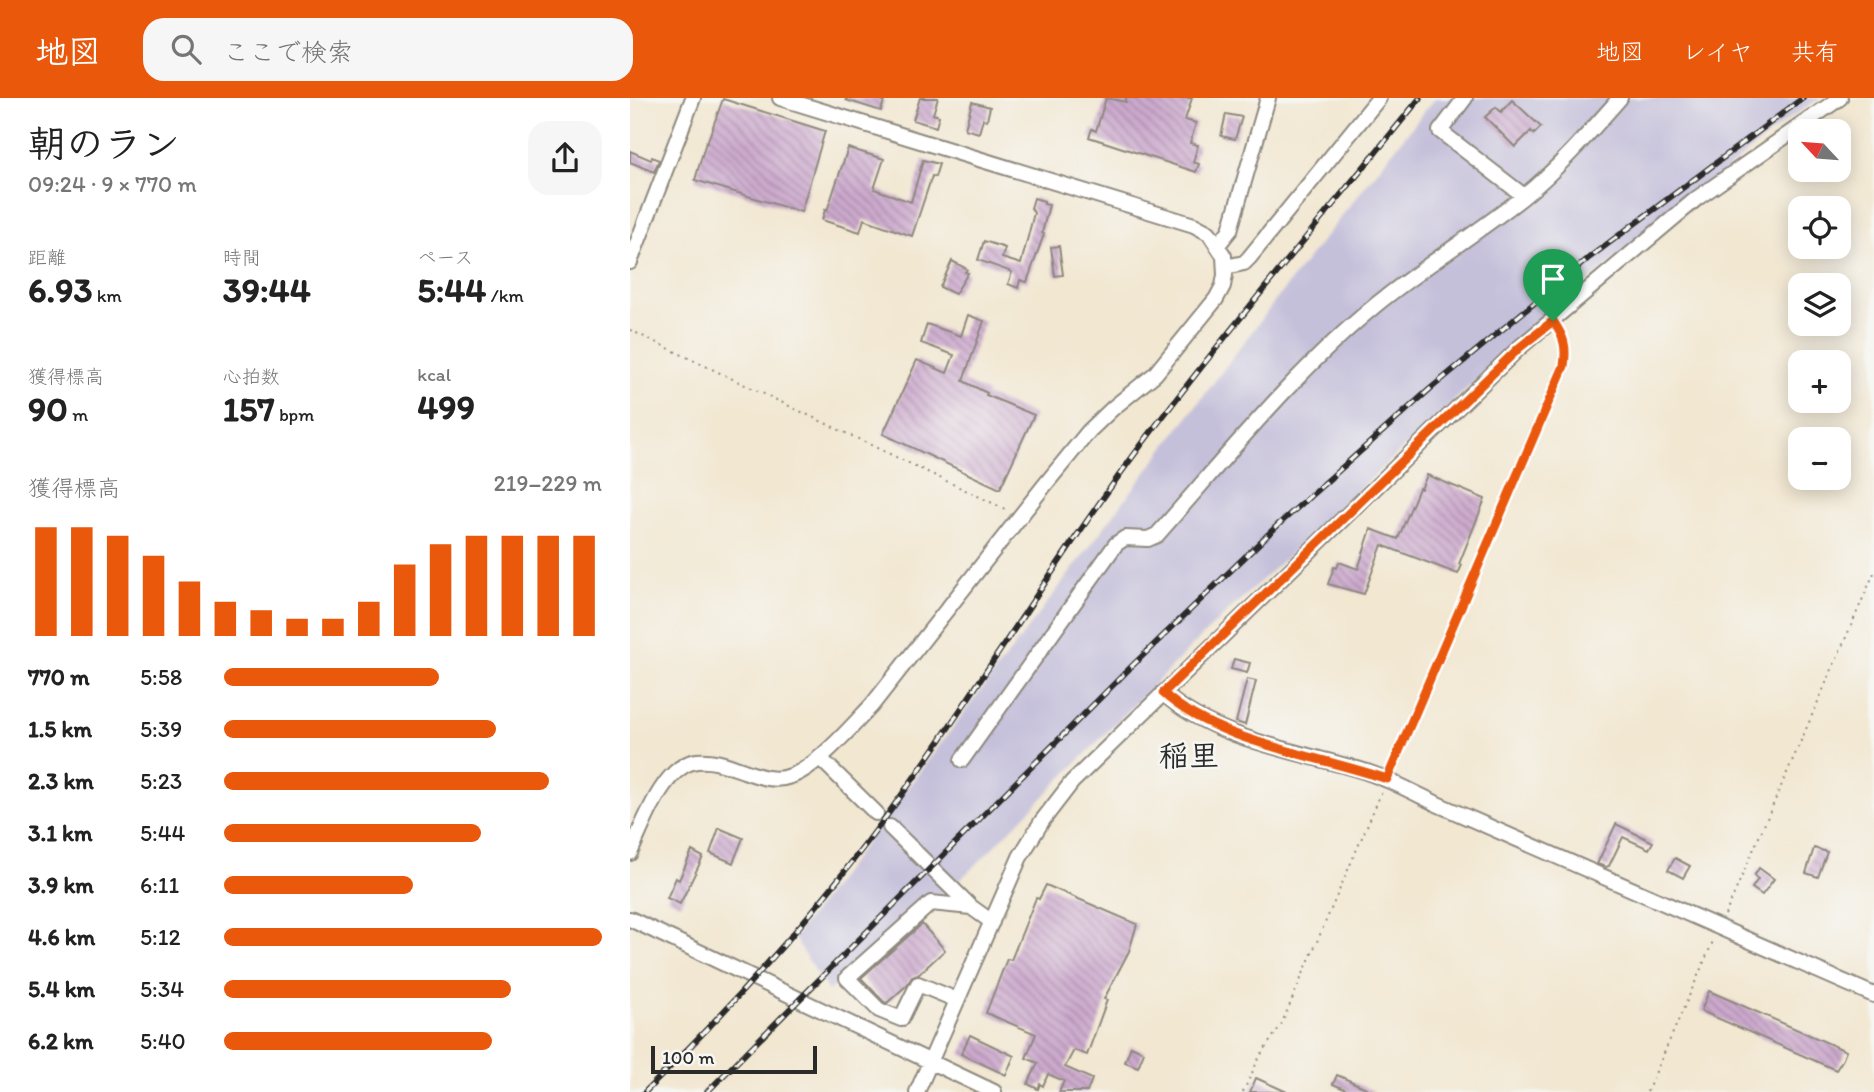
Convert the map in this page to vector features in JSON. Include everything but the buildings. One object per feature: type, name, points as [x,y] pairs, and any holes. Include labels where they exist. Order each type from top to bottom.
[{"type":"street","points":[[630,262],[692,98]]},
{"type":"street","points":[[630,853],[663,786],[673,772],[688,763],[720,763],[769,779],[789,777],[803,771],[846,733],[872,705],[1090,431],[1113,408],[1155,374],[1179,346],[1220,292],[1226,275],[1224,256],[1218,245],[1209,233],[1194,225],[780,98]]},
{"type":"street","points":[[1218,245],[1230,230],[1268,98]]},
{"type":"street","points":[[1225,267],[1244,263],[1249,258],[1379,98]]},
{"type":"street","points":[[1465,98],[1440,131],[1524,197]]},
{"type":"street","points":[[962,760],[1116,544],[1125,538],[1147,539],[1157,535],[1274,403],[1318,358],[1377,304],[1524,197],[1572,153],[1619,98]]},
{"type":"street","points":[[917,1092],[1020,857],[1062,793],[1519,348],[1696,199],[1840,98]]},
{"type":"street","points":[[1163,693],[1194,715],[1252,740],[1387,779],[1437,804],[1874,995]]},
{"type":"street","points":[[819,757],[876,813]]},
{"type":"street","points":[[890,827],[971,907],[992,922]]},
{"type":"street","points":[[957,1000],[918,985],[901,1019],[879,1010],[847,978],[931,903],[971,907]]},
{"type":"street","points":[[630,919],[993,1092]]},
{"type":"path","points":[[1244,1092],[1260,1056],[1281,1025],[1564,366],[1564,338],[1553,321]]},
{"type":"path","points":[[630,330],[1021,517]]},
{"type":"path","points":[[1647,1092],[1874,573]]},
{"type":"shaded area","points":[[1435,98],[1820,98],[1788,119],[1543,318],[1205,633],[973,868],[828,991],[794,938],[1291,280]]},
{"type":"railway","points":[[645,1092],[761,970],[816,907],[868,841],[1142,444],[1420,98]]},
{"type":"railway","points":[[707,1092],[1133,665],[1279,524],[1430,389],[1590,257],[1803,98]]},
{"type":"district","name":"稲里","points":[[1189,756]]},
{"type":"route","points":[[1553,321],[1564,338],[1564,366],[1387,779],[1265,745],[1194,715],[1163,693],[1519,348],[1553,321]]}]
